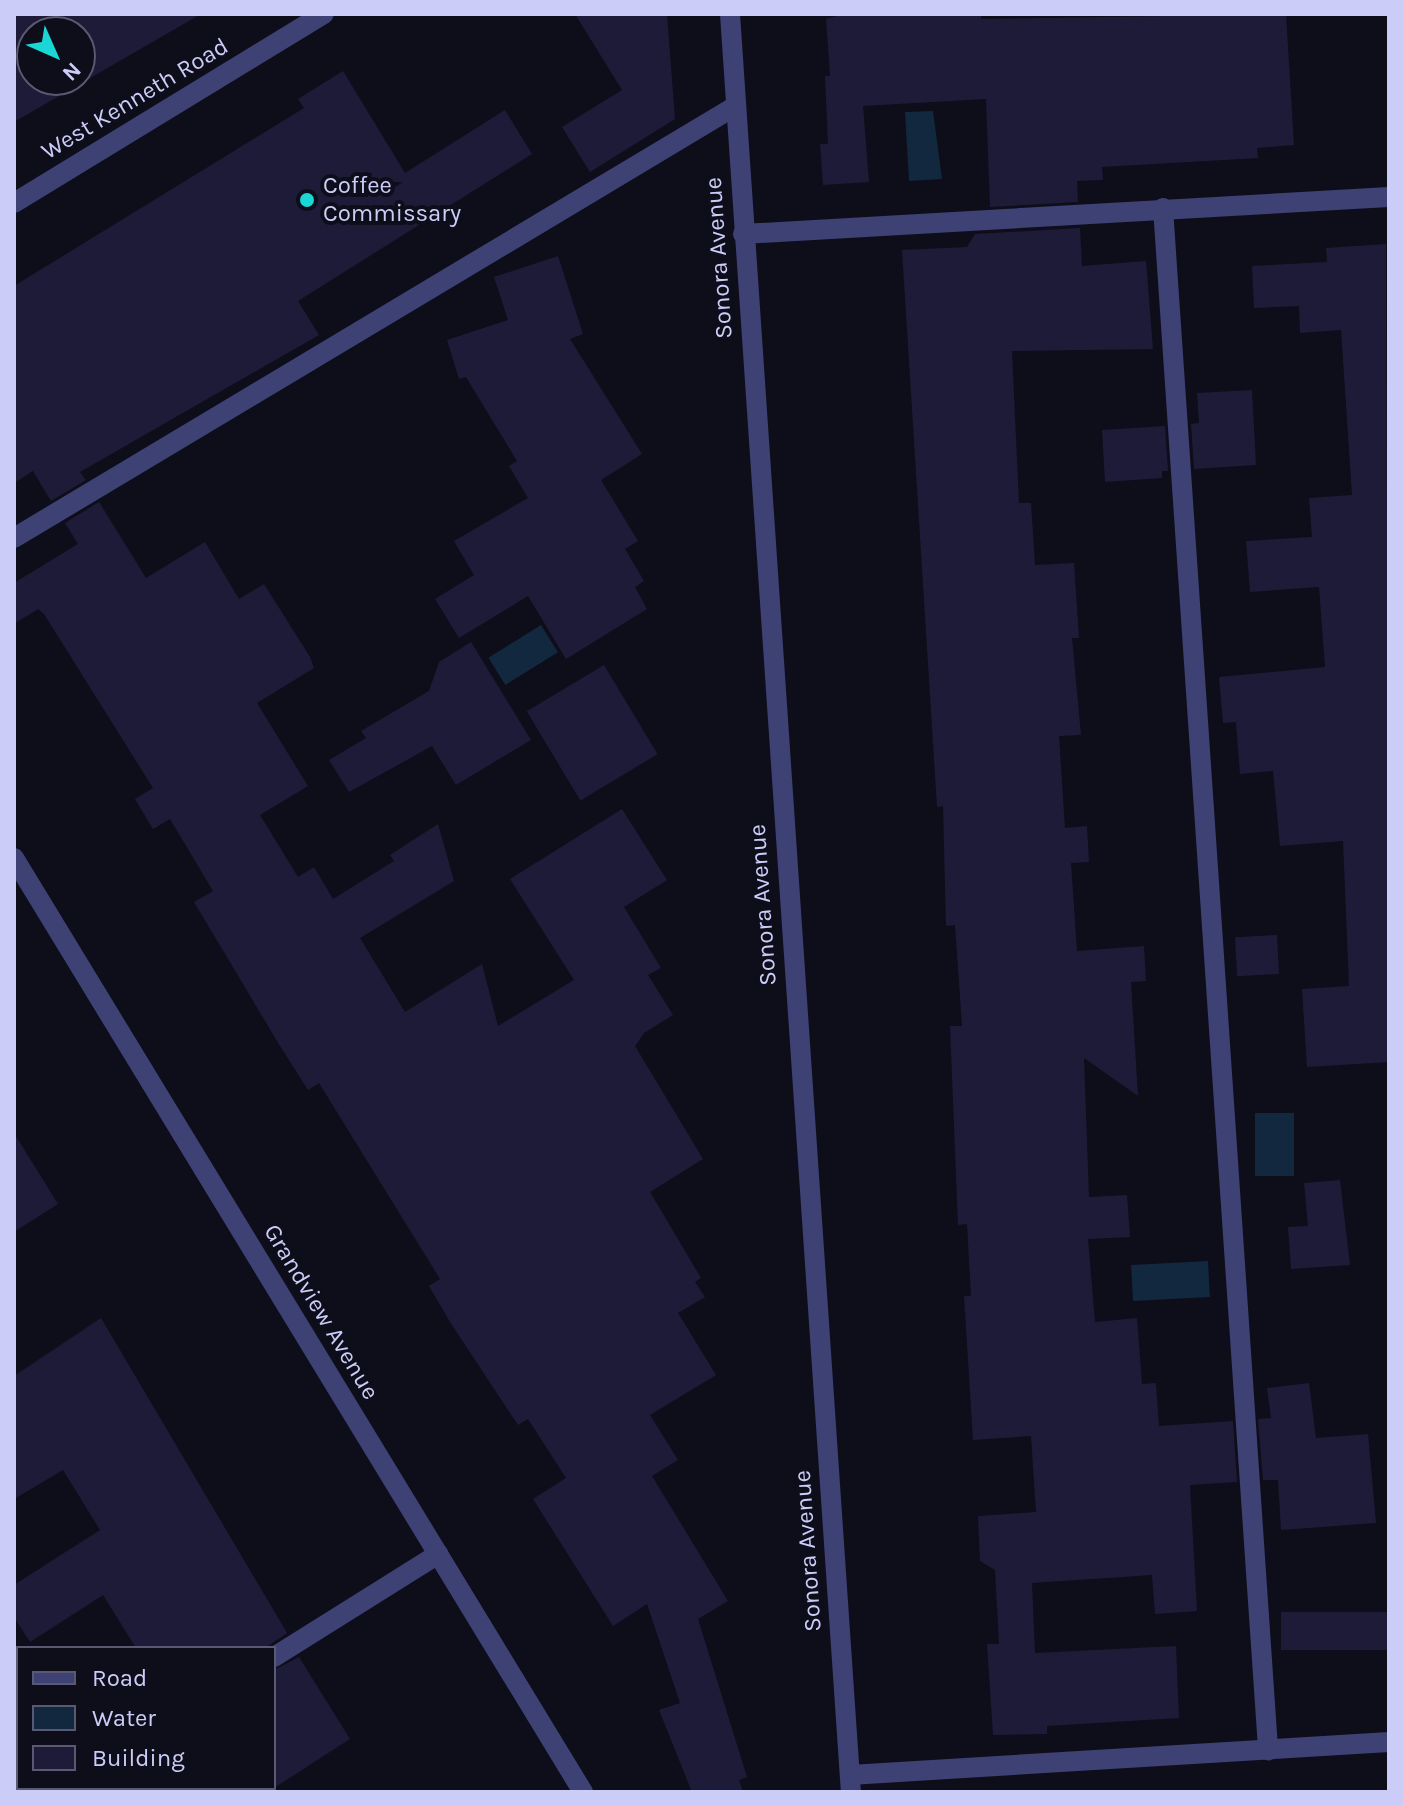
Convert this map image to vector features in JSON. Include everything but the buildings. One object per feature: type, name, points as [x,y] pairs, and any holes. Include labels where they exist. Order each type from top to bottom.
[{"type":"street","name":"West Kenneth Road","points":[[14,203],[324,14]]},
{"type":"street","name":"Sonora Avenue","points":[[730,14],[850,1784]]},
{"type":"street","points":[[14,538],[734,107]]},
{"type":"street","points":[[743,234],[1389,197]]},
{"type":"street","points":[[1163,208],[1268,1750]]},
{"type":"street","name":"Grandview Avenue","points":[[14,858],[583,1792]]},
{"type":"street","points":[[276,1656],[438,1554]]},
{"type":"street","points":[[850,1784],[1389,1742]]},
{"type":"water","points":[[933,111],[942,179],[909,181],[905,112]]},
{"type":"water","points":[[541,625],[558,652],[505,685],[488,658]]},
{"type":"water","points":[[1255,1113],[1294,1113],[1294,1176],[1255,1176]]},
{"type":"water","points":[[1208,1261],[1210,1297],[1133,1301],[1131,1265]]},
{"type":"place","name":"Coffee Commissary","points":[[307,200]]}]
